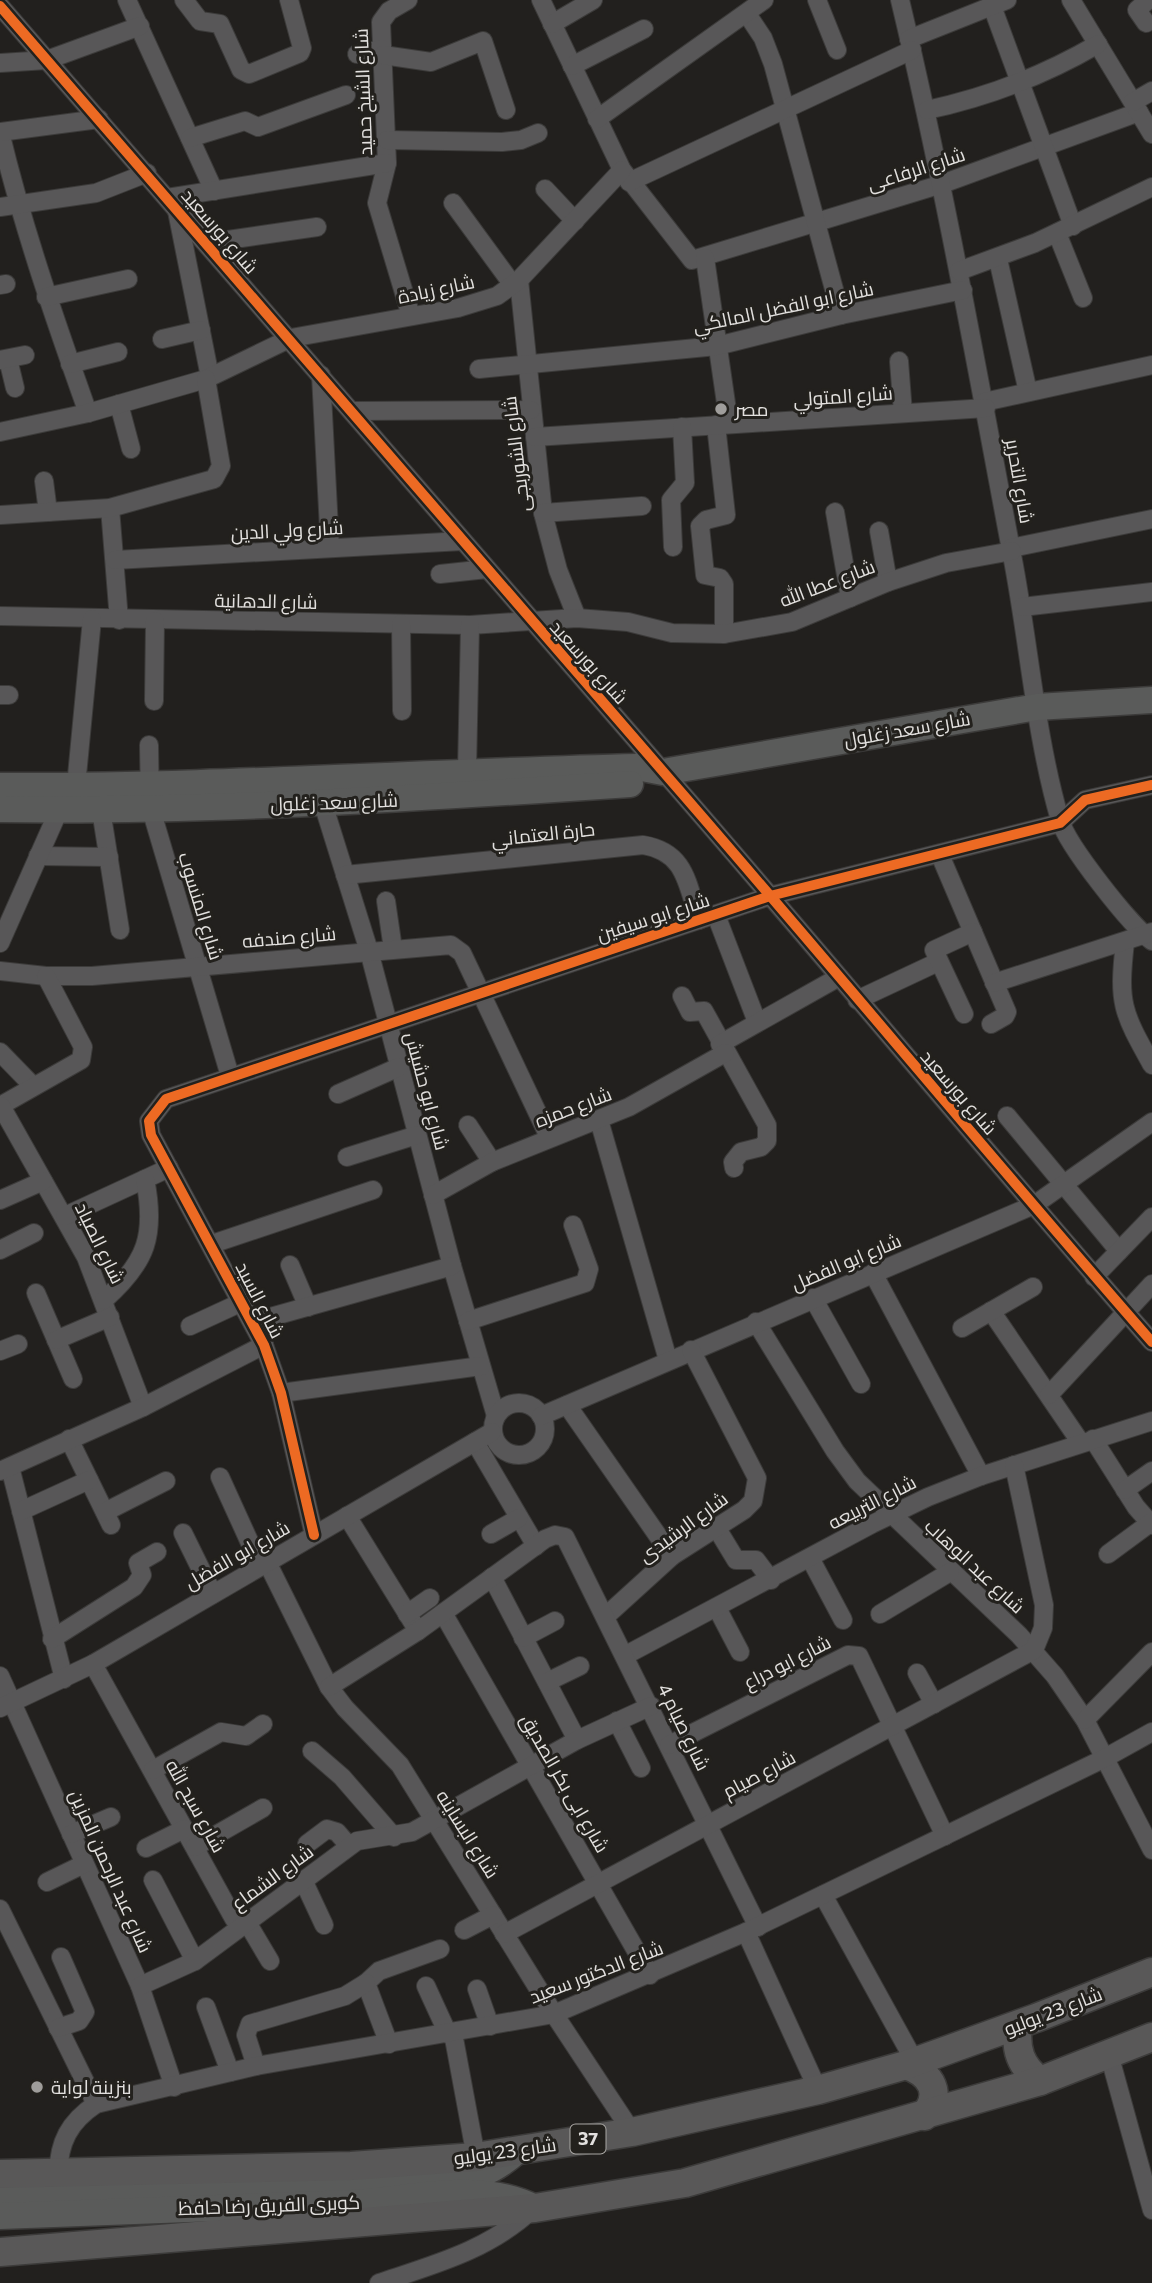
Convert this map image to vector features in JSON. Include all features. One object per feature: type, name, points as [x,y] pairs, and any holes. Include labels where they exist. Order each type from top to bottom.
[{"type":"main road","name":"شارع 23 يوليو","points":[[0,2174],[351,2166],[476,2157],[632,2132],[818,2090],[910,2064],[1152,1972]]},
{"type":"main road","points":[[1018,2025],[1017,2052],[1030,2073],[1040,2081]]},
{"type":"main road","points":[[0,2252],[535,2207],[685,2183],[1040,2081],[1152,2036]]},
{"type":"main road","points":[[910,2064],[930,2079],[935,2092],[933,2106],[924,2116]]},
{"type":"street","points":[[127,0],[214,191]]},
{"type":"street","points":[[184,0],[200,21],[220,23],[246,74],[296,57],[302,48],[291,0]]},
{"type":"street","points":[[541,0],[625,176],[662,218],[688,258],[705,258],[718,346],[726,515],[706,520],[701,526],[705,575],[720,579],[724,584],[724,634]]},
{"type":"street","points":[[552,24],[593,0]]},
{"type":"street","points":[[597,119],[764,0]]},
{"type":"street","points":[[817,0],[837,50]]},
{"type":"street","name":"شارع التحرير","points":[[900,0],[963,290],[1060,823],[1108,894],[1149,937]]},
{"type":"street","points":[[1072,0],[1152,134]]},
{"type":"street","points":[[1146,23],[1137,10],[1148,0]]},
{"type":"street","name":"شارع الشيخ حميد","points":[[398,2],[381,22],[387,163],[379,187],[379,216],[411,316]]},
{"type":"street","points":[[625,176],[785,109],[999,3],[1020,84],[1043,147],[1083,298]]},
{"type":"street","name":"شارع بورسعيد","points":[[0,6],[290,338],[531,622],[1152,1342]]},
{"type":"street","points":[[747,14],[763,38],[841,315]]},
{"type":"street","points":[[0,63],[47,60],[140,26]]},
{"type":"street","points":[[572,66],[644,29]]},
{"type":"street","points":[[357,54],[382,52],[431,62],[483,41],[506,110]]},
{"type":"street","points":[[926,110],[974,100],[1020,84],[1098,44]]},
{"type":"street","name":"شارع الرفاعى","points":[[705,258],[942,184],[1043,147],[1136,107],[1152,91]]},
{"type":"street","points":[[190,138],[244,121],[258,127],[346,95]]},
{"type":"street","points":[[88,413],[46,297],[9,206],[0,132],[99,119]]},
{"type":"street","points":[[387,140],[502,142],[521,140],[538,133]]},
{"type":"street","points":[[1,515],[110,508],[218,475],[221,466],[201,330],[172,203],[214,191],[387,163]]},
{"type":"street","points":[[9,206],[96,193],[147,173]]},
{"type":"street","name":"شارع زيادة","points":[[0,432],[88,413],[208,378],[290,338],[478,303],[516,283],[575,221],[625,176]]},
{"type":"street","points":[[959,271],[998,259],[1152,187]]},
{"type":"street","points":[[545,189],[575,221]]},
{"type":"street","points":[[453,203],[516,283]]},
{"type":"street","points":[[207,243],[317,227]]},
{"type":"street","points":[[998,259],[1028,392]]},
{"type":"street","points":[[46,297],[128,279]]},
{"type":"street","name":"شارع الشوربجى","points":[[516,283],[528,366],[543,513],[558,570],[577,618]]},
{"type":"street","name":"شارع ابو الفضل المالكي","points":[[479,369],[718,346],[841,315],[963,290]]},
{"type":"street","points":[[162,339],[201,330]]},
{"type":"street","points":[[70,365],[118,352]]},
{"type":"street","points":[[11,358],[16,388]]},
{"type":"street","points":[[899,361],[903,413]]},
{"type":"street","name":"شارع المتولي","points":[[535,437],[903,413],[985,405],[1028,392],[1152,365]]},
{"type":"street","points":[[321,374],[330,548]]},
{"type":"street","points":[[118,404],[131,449]]},
{"type":"street","points":[[352,411],[531,410]]},
{"type":"street","points":[[673,547],[671,500],[685,483],[682,427]]},
{"type":"street","points":[[44,481],[48,512]]},
{"type":"street","points":[[543,513],[642,506]]},
{"type":"street","points":[[110,508],[119,620]]},
{"type":"street","points":[[835,512],[850,598]]},
{"type":"street","name":"شارع عطا الله","points":[[531,622],[577,618],[628,622],[672,633],[724,634],[792,622],[888,582],[946,563],[1152,519]]},
{"type":"street","points":[[879,531],[888,582]]},
{"type":"street","name":"شارع ولي الدين","points":[[115,560],[463,541]]},
{"type":"street","points":[[440,574],[487,569]]},
{"type":"street","points":[[1021,607],[1152,593]]},
{"type":"street","name":"شارع الدهانية","points":[[0,616],[470,625],[531,622]]},
{"type":"street","points":[[76,786],[92,619]]},
{"type":"street","points":[[154,701],[155,621]]},
{"type":"street","points":[[401,624],[402,711]]},
{"type":"street","points":[[467,771],[470,625]]},
{"type":"street","name":"شارع سعد زغلول","points":[[0,809],[101,810],[150,796],[316,778],[637,767],[663,772],[1037,707],[1152,700]]},
{"type":"street","name":"شارع المنسوب","points":[[149,745],[150,796],[230,1076]]},
{"type":"street","name":"شارع سعد زغلول","points":[[0,786],[76,786],[150,796],[323,804],[642,783],[650,782],[663,772]]},
{"type":"street","name":"شارع ابو حشيش","points":[[316,778],[369,951],[481,1366],[494,1424]]},
{"type":"street","name":"شارع ابو سيفين","points":[[166,1099],[770,896],[1060,823],[1085,800],[1152,785]]},
{"type":"street","points":[[0,943],[59,810]]},
{"type":"street","points":[[101,810],[120,930]]},
{"type":"street","name":"حارة العتماني","points":[[345,875],[643,845],[658,847],[671,855],[681,867],[757,1023]]},
{"type":"street","points":[[940,855],[1007,1012],[991,1024]]},
{"type":"street","points":[[38,856],[109,857]]},
{"type":"street","points":[[386,901],[393,949]]},
{"type":"street","points":[[964,1014],[934,953],[936,947],[973,932]]},
{"type":"street","points":[[994,983],[1149,937]]},
{"type":"street","points":[[1125,942],[1120,986],[1122,1006],[1152,1065]]},
{"type":"street","name":"شارع صندفه","points":[[0,971],[46,976],[92,976],[451,944],[462,953],[481,993]]},
{"type":"street","points":[[857,1000],[938,962]]},
{"type":"street","points":[[0,1106],[80,1059],[83,1051],[46,976]]},
{"type":"street","name":"شارع حمزه","points":[[433,1195],[492,1162],[648,1098],[723,1049],[757,1023],[839,977]]},
{"type":"street","points":[[481,993],[549,1137]]},
{"type":"street","points":[[682,996],[690,1012],[704,1011],[769,1133],[761,1147],[736,1156],[734,1168]]},
{"type":"street","points":[[0,1052],[33,1086]]},
{"type":"street","points":[[338,1094],[399,1067]]},
{"type":"street","name":"شارع السيد","points":[[166,1099],[149,1121],[151,1135],[264,1345],[281,1393],[314,1535]]},
{"type":"street","name":"شارع الصياد","points":[[0,1106],[65,1216],[104,1300],[143,1407]]},
{"type":"street","points":[[1007,1116],[1119,1251]]},
{"type":"street","points":[[599,1120],[668,1360]]},
{"type":"street","points":[[468,1125],[492,1162]]},
{"type":"street","name":"شارع ابو الفضل","points":[[541,1416],[1034,1205],[1149,1130]]},
{"type":"street","points":[[347,1157],[417,1135]]},
{"type":"street","points":[[65,1216],[169,1168]]},
{"type":"street","points":[[104,1300],[130,1277],[147,1247],[152,1213],[145,1179]]},
{"type":"street","points":[[0,1200],[43,1181]]},
{"type":"street","points":[[212,1244],[373,1190]]},
{"type":"street","points":[[1094,1277],[1152,1217]]},
{"type":"street","points":[[468,1321],[585,1283],[589,1269],[573,1225]]},
{"type":"street","points":[[0,1250],[34,1233]]},
{"type":"street","points":[[290,1265],[308,1307]]},
{"type":"street","points":[[253,1322],[452,1266]]},
{"type":"street","points":[[873,1273],[981,1476]]},
{"type":"street","points":[[1048,1395],[1152,1284]]},
{"type":"street","points":[[962,1328],[1033,1287]]},
{"type":"street","points":[[36,1293],[73,1379]]},
{"type":"street","points":[[813,1298],[861,1384]]},
{"type":"street","points":[[190,1326],[242,1302]]},
{"type":"street","points":[[991,1311],[1048,1395],[1151,1524],[1108,1554]]},
{"type":"street","points":[[56,1340],[110,1317]]},
{"type":"street","name":"شارع عبد الوهاب","points":[[756,1322],[835,1451],[889,1515],[1034,1650],[1085,1720],[1152,1850]]},
{"type":"street","points":[[0,1351],[18,1344]]},
{"type":"street","points":[[64,1679],[21,1511],[5,1469],[143,1407],[264,1345]]},
{"type":"street","name":"شارع الرشيدى","points":[[606,1616],[672,1556],[752,1501],[757,1478],[691,1350]]},
{"type":"street","points":[[281,1393],[481,1366]]},
{"type":"street","points":[[523,1404],[541,1416],[545,1433],[537,1448],[523,1455],[506,1452],[499,1447],[494,1424],[507,1406],[523,1404]]},
{"type":"street","points":[[567,1405],[672,1556]]},
{"type":"street","name":"شارع التربيعه","points":[[625,1655],[771,1580],[889,1515],[981,1476],[1152,1421]]},
{"type":"street","name":"شارع ابو الفضل","points":[[6,1706],[93,1664],[475,1442],[494,1424]]},
{"type":"street","points":[[69,1439],[108,1519],[166,1481]]},
{"type":"street","points":[[329,1687],[418,1631],[536,1546],[475,1442]]},
{"type":"street","points":[[1014,1465],[1044,1605],[1043,1628],[1034,1650]]},
{"type":"street","points":[[1125,1490],[1152,1471]]},
{"type":"street","name":"شارع البساينه","points":[[220,1477],[329,1687],[345,1708],[400,1765],[554,2014],[632,2132]]},
{"type":"street","points":[[21,1511],[89,1480]]},
{"type":"street","points":[[347,1516],[418,1631]]},
{"type":"street","points":[[492,1534],[519,1518]]},
{"type":"street","points":[[716,1527],[736,1560],[756,1560],[771,1580]]},
{"type":"street","points":[[183,1533],[214,1594]]},
{"type":"street","name":"شارع صيام 4","points":[[536,1546],[555,1535],[565,1537],[572,1546],[709,1825],[818,2090]]},
{"type":"street","points":[[52,1639],[134,1587],[141,1579],[138,1563],[156,1552]]},
{"type":"street","points":[[810,1558],[843,1620]]},
{"type":"street","points":[[880,1614],[950,1572]]},
{"type":"street","points":[[492,1577],[577,1740]]},
{"type":"street","points":[[407,1614],[430,1598]]},
{"type":"street","points":[[717,1608],[740,1652]]},
{"type":"street","name":"شارع ابى بكر الصديق","points":[[443,1613],[650,1975]]},
{"type":"street","points":[[523,1637],[555,1620]]},
{"type":"street","name":"شارع صيام","points":[[505,1934],[1034,1650]]},
{"type":"street","points":[[1085,1720],[1152,1651]]},
{"type":"street","name":"شارع ابو دراع","points":[[669,1745],[854,1654],[863,1660],[945,1836]]},
{"type":"street","name":"شارع سبح الله","points":[[93,1664],[234,1919],[251,1929],[270,1961]]},
{"type":"street","points":[[547,1682],[580,1666]]},
{"type":"street","points":[[917,1673],[934,1704]]},
{"type":"street","name":"شارع عبد الرحمن المزين","points":[[0,1676],[6,1706],[71,1834],[140,1986],[174,2087]]},
{"type":"street","name":"شارع الشماع","points":[[140,1986],[195,1961],[349,1846],[367,1838],[394,1837],[412,1832],[577,1740],[650,1706]]},
{"type":"street","points":[[617,1721],[640,1768]]},
{"type":"street","points":[[153,1770],[221,1732],[246,1736],[263,1724]]},
{"type":"street","name":"شارع الدكتور سعيد","points":[[58,2174],[59,2152],[66,2132],[80,2115],[96,2104],[256,2066],[554,2014],[752,1930],[1105,1758],[1152,1732]]},
{"type":"street","points":[[312,1752],[342,1777],[394,1837]]},
{"type":"street","points":[[195,1847],[263,1808]]},
{"type":"street","points":[[71,1834],[111,1817]]},
{"type":"street","points":[[146,1848],[184,1829]]},
{"type":"street","points":[[307,1844],[327,1829],[337,1832],[349,1846]]},
{"type":"street","points":[[47,1882],[84,1864]]},
{"type":"street","points":[[153,1880],[195,1961]]},
{"type":"street","points":[[303,1880],[324,1925]]},
{"type":"street","points":[[823,1895],[910,2064]]},
{"type":"street","points":[[0,1909],[96,2104]]},
{"type":"street","points":[[464,1930],[493,1915]]},
{"type":"street","points":[[256,2066],[246,2035],[250,2024],[355,1992],[379,1971],[440,1949]]},
{"type":"street","points":[[58,2028],[79,2021],[85,2012],[61,1957]]},
{"type":"street","points":[[366,1983],[389,2043]]},
{"type":"street","points":[[426,1986],[450,2033],[476,2157]]},
{"type":"street","points":[[477,1989],[490,2026]]},
{"type":"street","points":[[206,2007],[230,2072]]},
{"type":"street","points":[[1109,2054],[1151,2202]]},
{"type":"street","name":"كوبرى الفريق رضا حافظ","points":[[0,2216],[464,2178],[484,2174],[502,2165],[517,2151]]},
{"type":"street","name":"كوبرى الفريق رضا حافظ","points":[[0,2196],[252,2197],[477,2193],[508,2196],[535,2207]]},
{"type":"street","points":[[379,2283],[476,2250],[507,2231],[535,2207]]},
{"type":"cycle path","points":[[0,6],[1152,1342]]},
{"type":"cycle path","points":[[314,1535],[281,1393],[264,1345],[151,1135],[149,1121],[166,1099],[770,896],[1060,823],[1085,800],[1152,785]]},
{"type":"place","name":"مصر","points":[[721,409]]},
{"type":"place","name":"بنزينة لواية","points":[[37,2087]]}]
